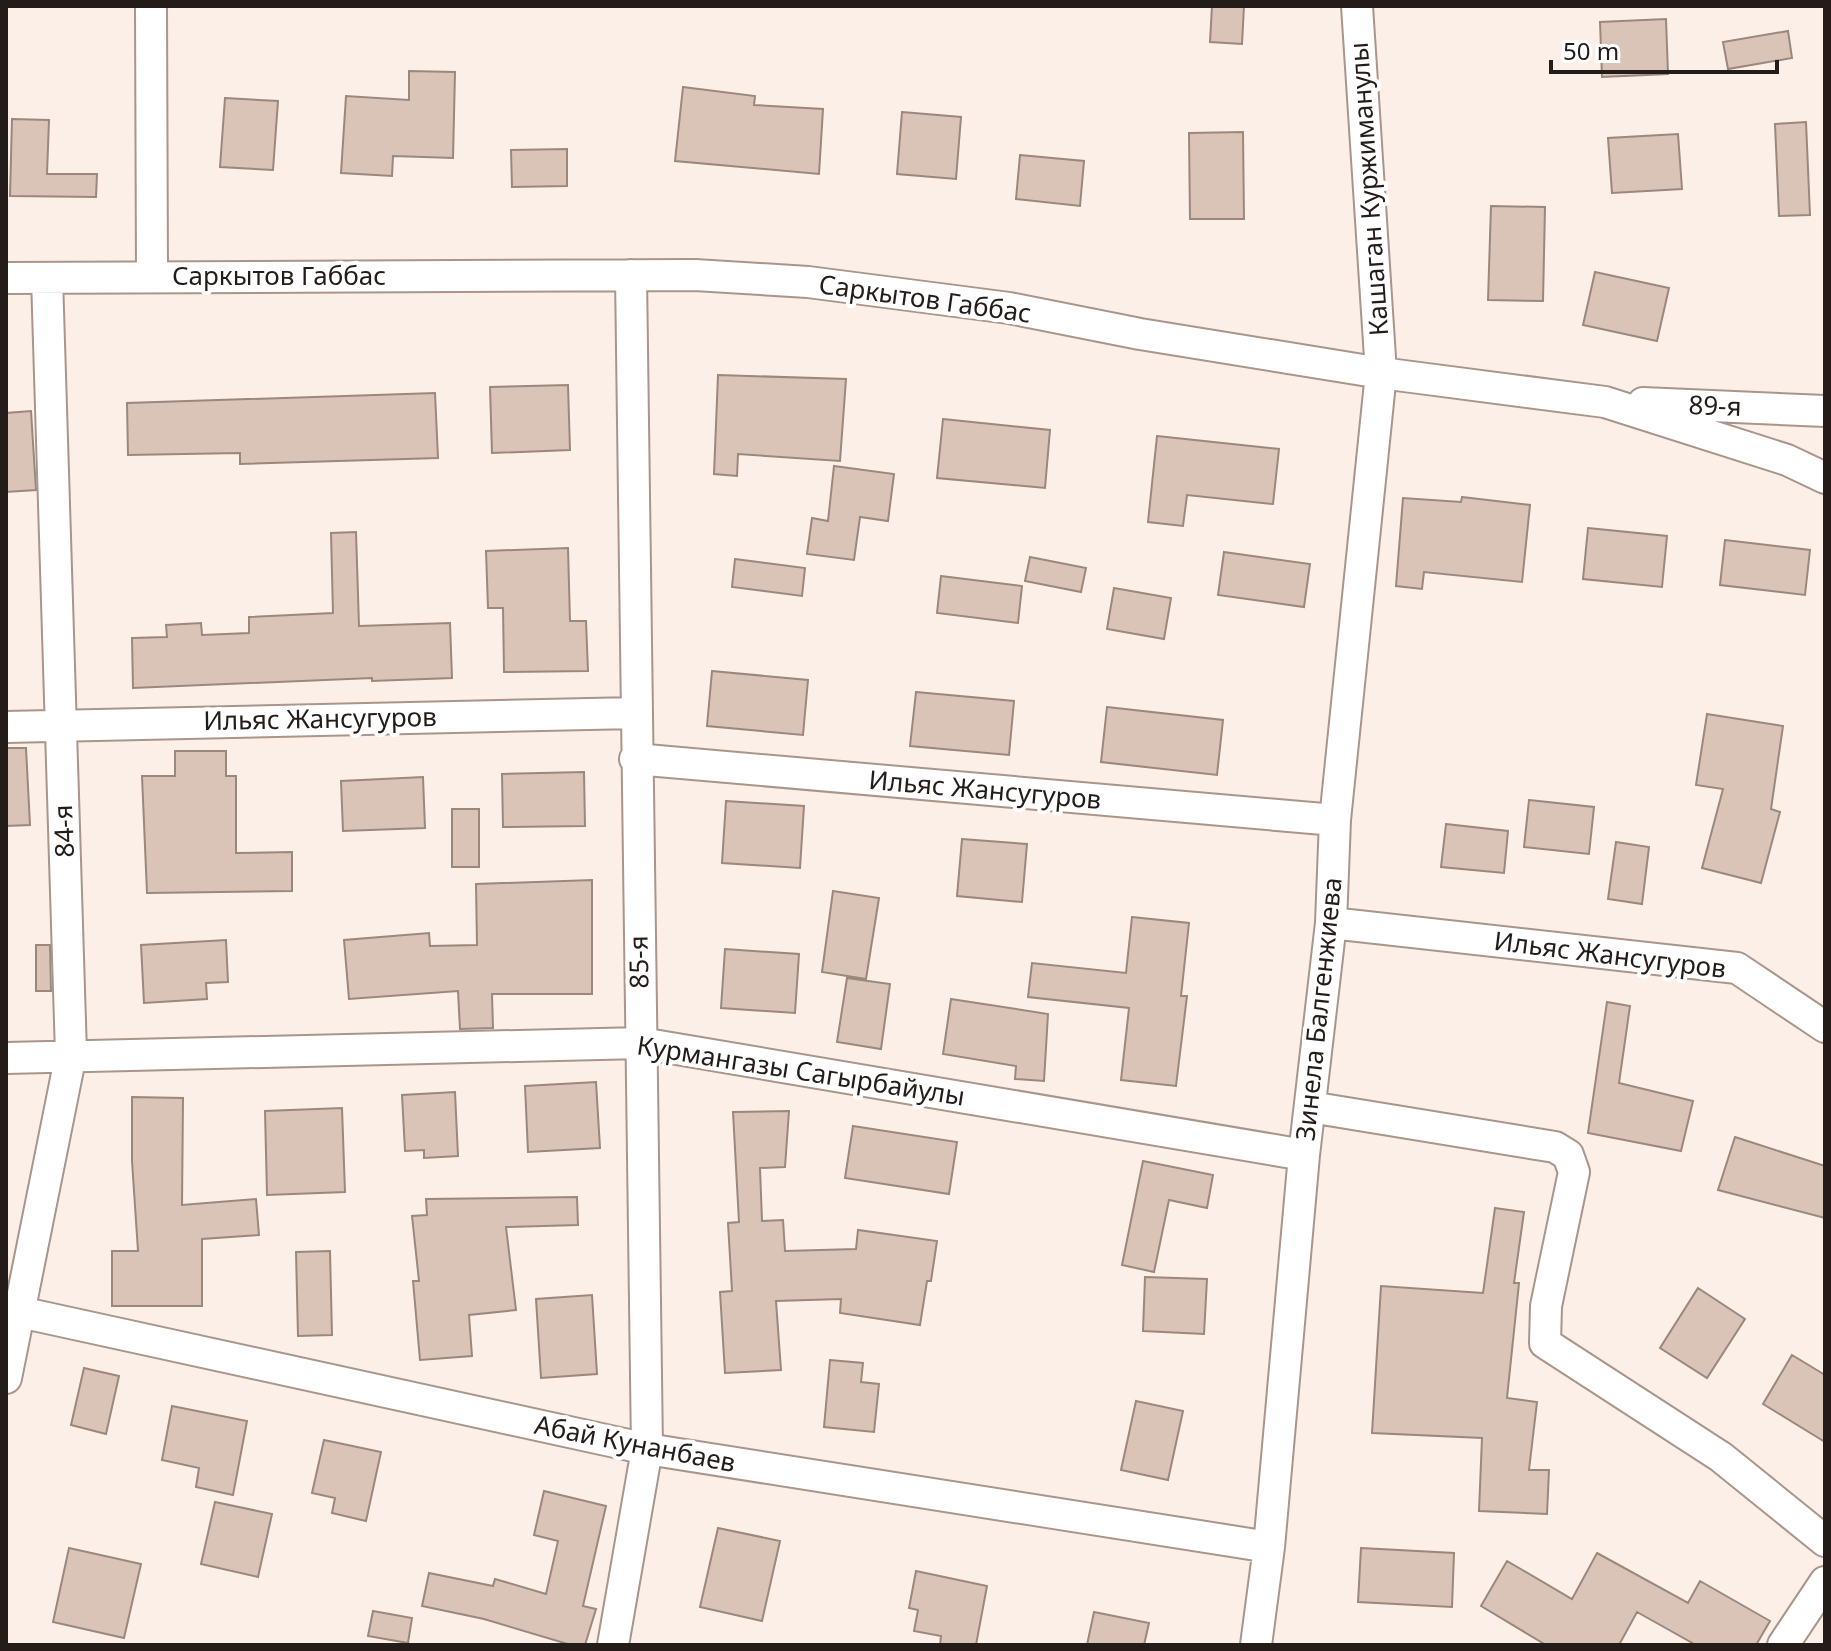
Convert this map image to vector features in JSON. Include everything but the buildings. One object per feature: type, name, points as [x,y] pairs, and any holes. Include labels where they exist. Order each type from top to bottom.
[{"type":"street","points":[[151,6],[152,276]]},
{"type":"street","name":"Кашаган Куржиманулы","points":[[1357,6],[1381,373]]},
{"type":"street","name":"85-я","points":[[613,1645],[647,1449],[635,759],[631,275]]},
{"type":"street","name":"Саркытов Габбас","points":[[6,278],[695,275],[808,282],[1009,308],[1140,334],[1381,373],[1605,402],[1787,460],[1825,478]]},
{"type":"street","name":"84-я","points":[[6,1378],[12,1311],[71,1054],[47,278]]},
{"type":"street","name":"Зинела Балгенжиева","points":[[1256,1645],[1269,1547],[1304,1155],[1331,923],[1335,820],[1381,373]]},
{"type":"street","name":"89-я","points":[[1605,402],[1825,411]]},
{"type":"street","name":"Ильяс Жансугуров","points":[[6,727],[635,713]]},
{"type":"street","name":"Ильяс Жансугуров","points":[[635,759],[1335,820]]},
{"type":"street","name":"Ильяс Жансугуров","points":[[1331,923],[1737,968],[1825,1027]]},
{"type":"street","name":"Курмангазы Сагырбайулы","points":[[6,1058],[71,1054],[641,1043],[1304,1155]]},
{"type":"street","points":[[1310,1107],[1555,1147],[1568,1155],[1574,1172],[1546,1306],[1545,1343],[1721,1457],[1825,1541]]},
{"type":"street","name":"Абай Кунанбаев","points":[[12,1311],[647,1449],[1269,1547]]},
{"type":"street","points":[[1783,1645],[1825,1582]]}]
